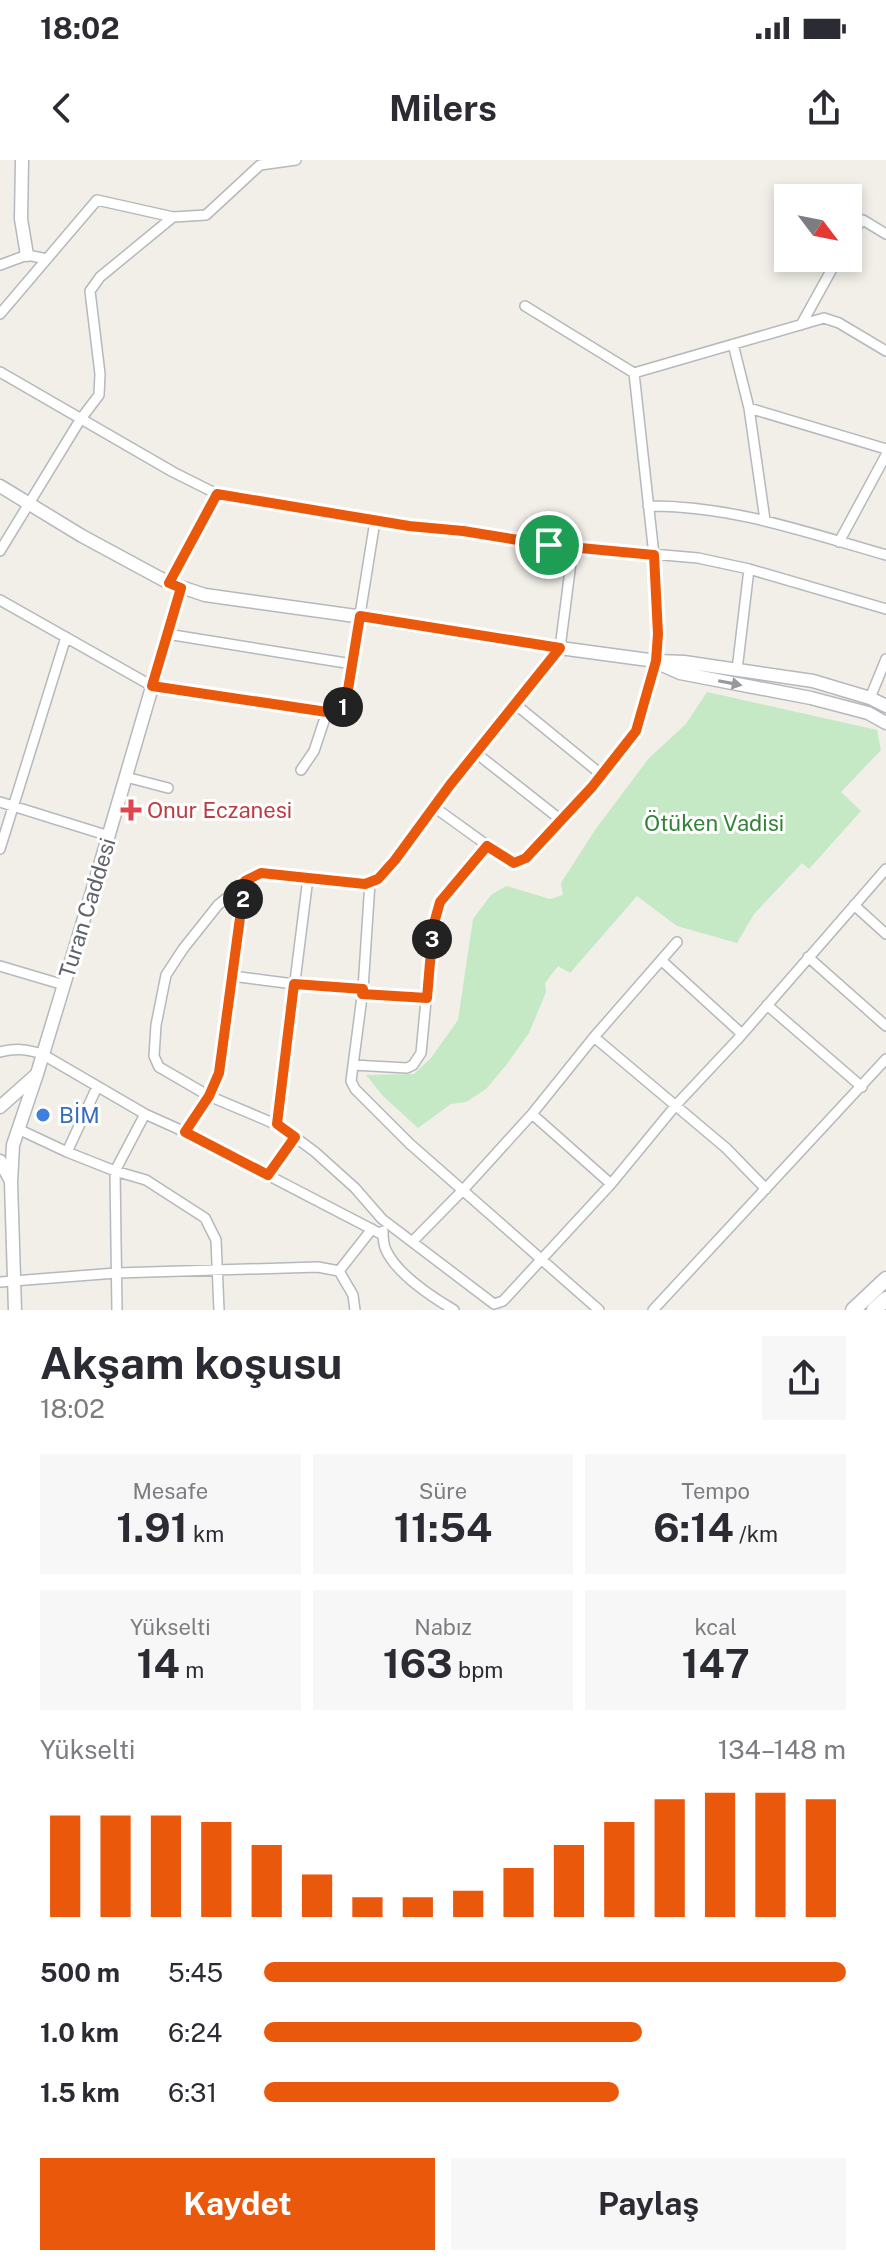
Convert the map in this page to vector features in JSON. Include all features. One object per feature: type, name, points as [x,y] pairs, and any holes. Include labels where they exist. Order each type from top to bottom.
[{"type":"main road","points":[[853,1310],[886,1279]]},
{"type":"main road","points":[[874,1310],[886,1299]]},
{"type":"street","points":[[22,160],[21,219],[27,255]]},
{"type":"street","points":[[0,314],[97,200],[173,217],[206,215],[256,163],[296,160]]},
{"type":"street","points":[[0,551],[80,420],[99,395],[100,374],[90,291],[100,277],[173,217]]},
{"type":"street","points":[[862,221],[886,234]]},
{"type":"street","points":[[0,265],[27,255],[47,259]]},
{"type":"street","points":[[801,325],[830,272]]},
{"type":"street","points":[[525,306],[634,373],[824,318],[839,323],[886,351]]},
{"type":"street","points":[[733,344],[749,408],[765,520]]},
{"type":"street","points":[[0,372],[80,420],[217,494],[375,521],[573,547],[698,558],[749,569],[886,609]]},
{"type":"street","points":[[434,807],[514,863],[526,858],[602,775],[636,731],[656,661],[658,634],[654,555],[634,373]]},
{"type":"street","points":[[749,408],[886,452],[839,542]]},
{"type":"street","points":[[0,486],[82,536],[175,586],[205,595],[560,648],[813,681],[886,706]]},
{"type":"street","points":[[175,586],[217,494]]},
{"type":"street","points":[[648,506],[677,506],[765,520],[886,555]]},
{"type":"street","points":[[0,600],[152,686],[327,712],[339,710],[346,702],[375,521]]},
{"type":"street","points":[[573,547],[560,648],[395,860],[378,879],[365,884],[261,873],[245,881],[218,905],[166,975],[156,1025],[154,1056],[159,1067],[209,1096],[277,1124],[355,1188],[382,1219],[494,1304],[503,1301],[611,1184],[676,1105],[886,869]]},
{"type":"street","points":[[737,670],[749,569]]},
{"type":"street","name":"Turan Caddesi","points":[[15,1310],[11,1182],[6,1146],[19,1128],[37,1074],[109,836],[167,634],[175,586]]},
{"type":"street","points":[[167,634],[352,664]]},
{"type":"street","points":[[0,849],[66,637]]},
{"type":"street","points":[[870,698],[886,659]]},
{"type":"street","points":[[656,661],[680,673],[811,698],[868,713],[886,723]]},
{"type":"street","points":[[515,704],[602,775]]},
{"type":"street","points":[[301,770],[314,751],[327,712]]},
{"type":"street","points":[[476,753],[561,820]]},
{"type":"street","points":[[126,777],[168,788]]},
{"type":"street","points":[[0,802],[109,836]]},
{"type":"street","points":[[353,1065],[407,1068],[421,1053],[433,927],[440,902],[487,846]]},
{"type":"street","points":[[277,1124],[308,878]]},
{"type":"street","points":[[185,1132],[209,1096],[219,1073],[245,881]]},
{"type":"street","points":[[370,882],[362,992],[351,1081],[355,1089],[410,1144],[599,1310]]},
{"type":"street","points":[[854,905],[886,934]]},
{"type":"street","points":[[413,1241],[532,1114],[677,942]]},
{"type":"street","points":[[808,957],[886,1026]]},
{"type":"street","points":[[661,960],[742,1034]]},
{"type":"street","points":[[0,966],[64,985]]},
{"type":"street","points":[[232,976],[427,998]]},
{"type":"street","points":[[767,1005],[862,1087]]},
{"type":"street","points":[[594,1037],[726,1148],[766,1189]]},
{"type":"street","points":[[0,1052],[16,1048],[42,1054],[145,1114],[383,1235]]},
{"type":"street","points":[[653,1310],[886,1059]]},
{"type":"street","points":[[37,1074],[0,1109],[11,1114],[19,1128],[67,1152],[146,1180],[205,1218],[216,1240],[219,1310]]},
{"type":"street","points":[[67,1152],[97,1087]]},
{"type":"street","points":[[117,1310],[115,1171],[145,1114]]},
{"type":"street","points":[[532,1114],[611,1184]]},
{"type":"street","points":[[268,1175],[295,1137]]},
{"type":"street","name":"Turan Caddesi","points":[[0,1161],[11,1182]]},
{"type":"street","points":[[382,1219],[384,1247],[392,1260],[429,1295],[454,1310]]},
{"type":"street","points":[[339,1271],[372,1229]]},
{"type":"street","points":[[0,1282],[116,1273],[318,1267],[339,1271],[353,1295],[355,1310]]},
{"type":"green space","name":"Ötüken Vadisi","points":[[707,692],[877,730],[881,750],[841,792],[861,811],[809,869],[802,863],[754,914],[737,943],[677,926],[637,896],[570,973],[558,966],[545,983],[546,992],[529,1033],[486,1089],[466,1102],[451,1104],[418,1128],[383,1096],[366,1075],[414,1074],[431,1058],[458,1020],[473,919],[491,895],[506,886],[550,899],[563,895],[561,883],[595,830],[649,758],[686,724]]},
{"type":"place","name":"Onur Eczanesi","points":[[131,810]]},
{"type":"place","name":"BİM","points":[[43,1115]]},
{"type":"route","points":[[217,494],[346,517],[549,545],[654,555],[658,634],[656,661],[636,731],[592,787],[526,858],[514,863],[487,846],[440,902],[433,927],[427,998],[362,994],[363,989],[294,984],[277,1124],[295,1137],[268,1175],[185,1132],[209,1096],[219,1073],[245,881],[261,873],[365,884],[378,879],[560,648],[360,616],[346,702],[339,710],[327,712],[152,686],[181,588],[169,583],[217,494]]}]
